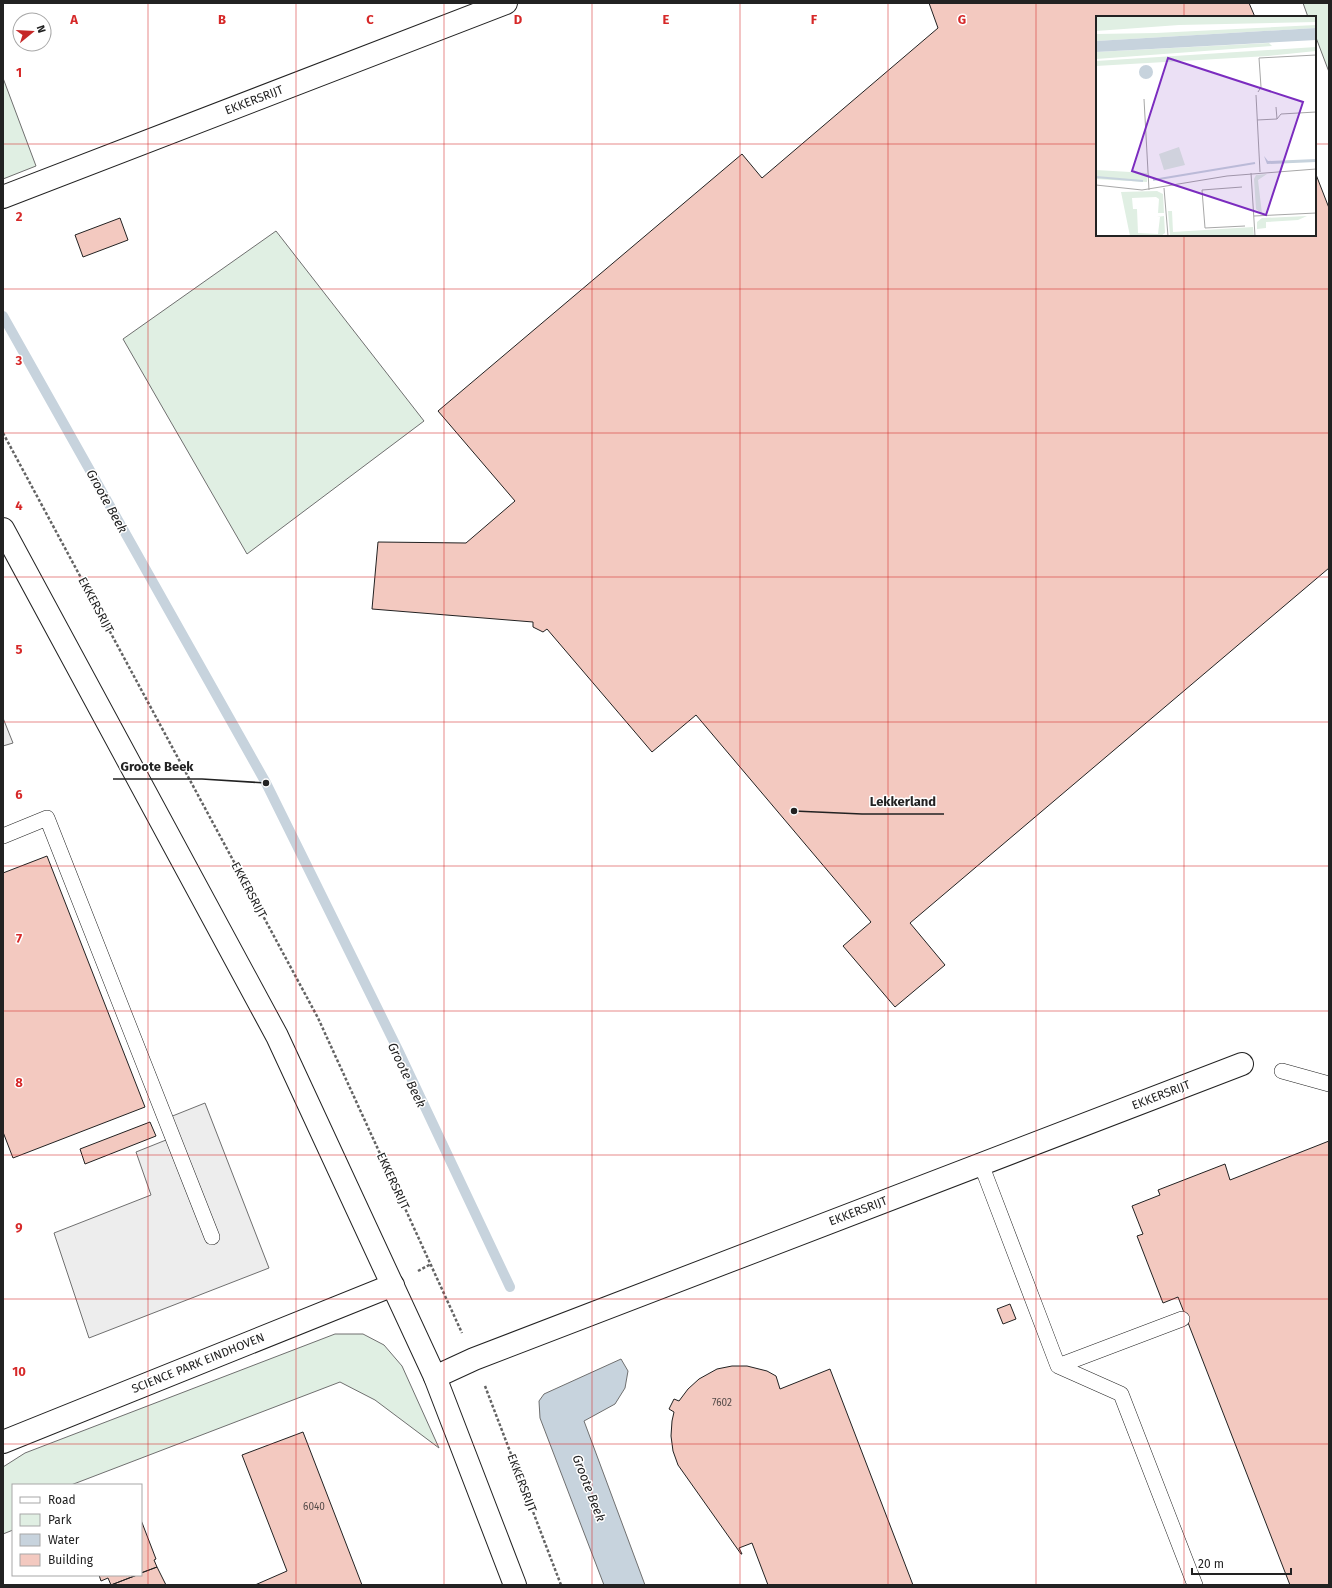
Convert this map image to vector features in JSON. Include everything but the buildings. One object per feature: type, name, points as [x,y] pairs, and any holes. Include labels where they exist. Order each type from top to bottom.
[{"type":"street","name":"EKKERSRIJT","points":[[3,196],[506,3]]},
{"type":"street","points":[[3,529],[278,1036],[435,1377],[516,1585]]},
{"type":"street","name":"EKKERSRIJT","points":[[435,1377],[474,1359],[1242,1064]]},
{"type":"street","name":"SCIENCE PARK EINDHOVEN","points":[[3,1442],[392,1285]]},
{"type":"lane","points":[[3,836],[47,818],[212,1236]]},
{"type":"lane","points":[[1282,1071],[1329,1084]]},
{"type":"lane","points":[[981,1164],[1058,1366],[1121,1394],[1195,1585]]},
{"type":"lane","points":[[1058,1366],[1182,1319]]},
{"type":"path","name":"EKKERSRIJT","points":[[3,433],[318,1018],[474,1359],[561,1585]]},
{"type":"green space","points":[[1303,3],[1329,3],[1329,72],[1316,38],[1316,16],[1308,16]]},
{"type":"green space","points":[[3,78],[36,166],[3,179]]},
{"type":"green space","points":[[276,231],[424,421],[247,554],[123,339]]},
{"type":"green space","points":[[335,1334],[363,1334],[384,1345],[402,1366],[439,1448],[375,1400],[340,1382],[74,1484],[12,1484],[12,1530],[3,1534],[3,1467],[25,1453]]},
{"type":"shaded area","points":[[3,718],[13,743],[3,746]]},
{"type":"shaded area","points":[[205,1103],[269,1268],[89,1338],[54,1233],[151,1195],[136,1152],[166,1140],[160,1121]]},
{"type":"water","points":[[621,1359],[628,1371],[625,1388],[615,1404],[584,1421],[645,1585],[604,1585],[540,1418],[539,1401],[544,1394]]},
{"type":"waterway","name":"Groote Beek","points":[[3,316],[266,783],[398,1050],[510,1287]]},
{"type":"place","name":"Groote Beek","points":[[266,783]]},
{"type":"place","name":"Lekkerland","points":[[794,811]]}]
